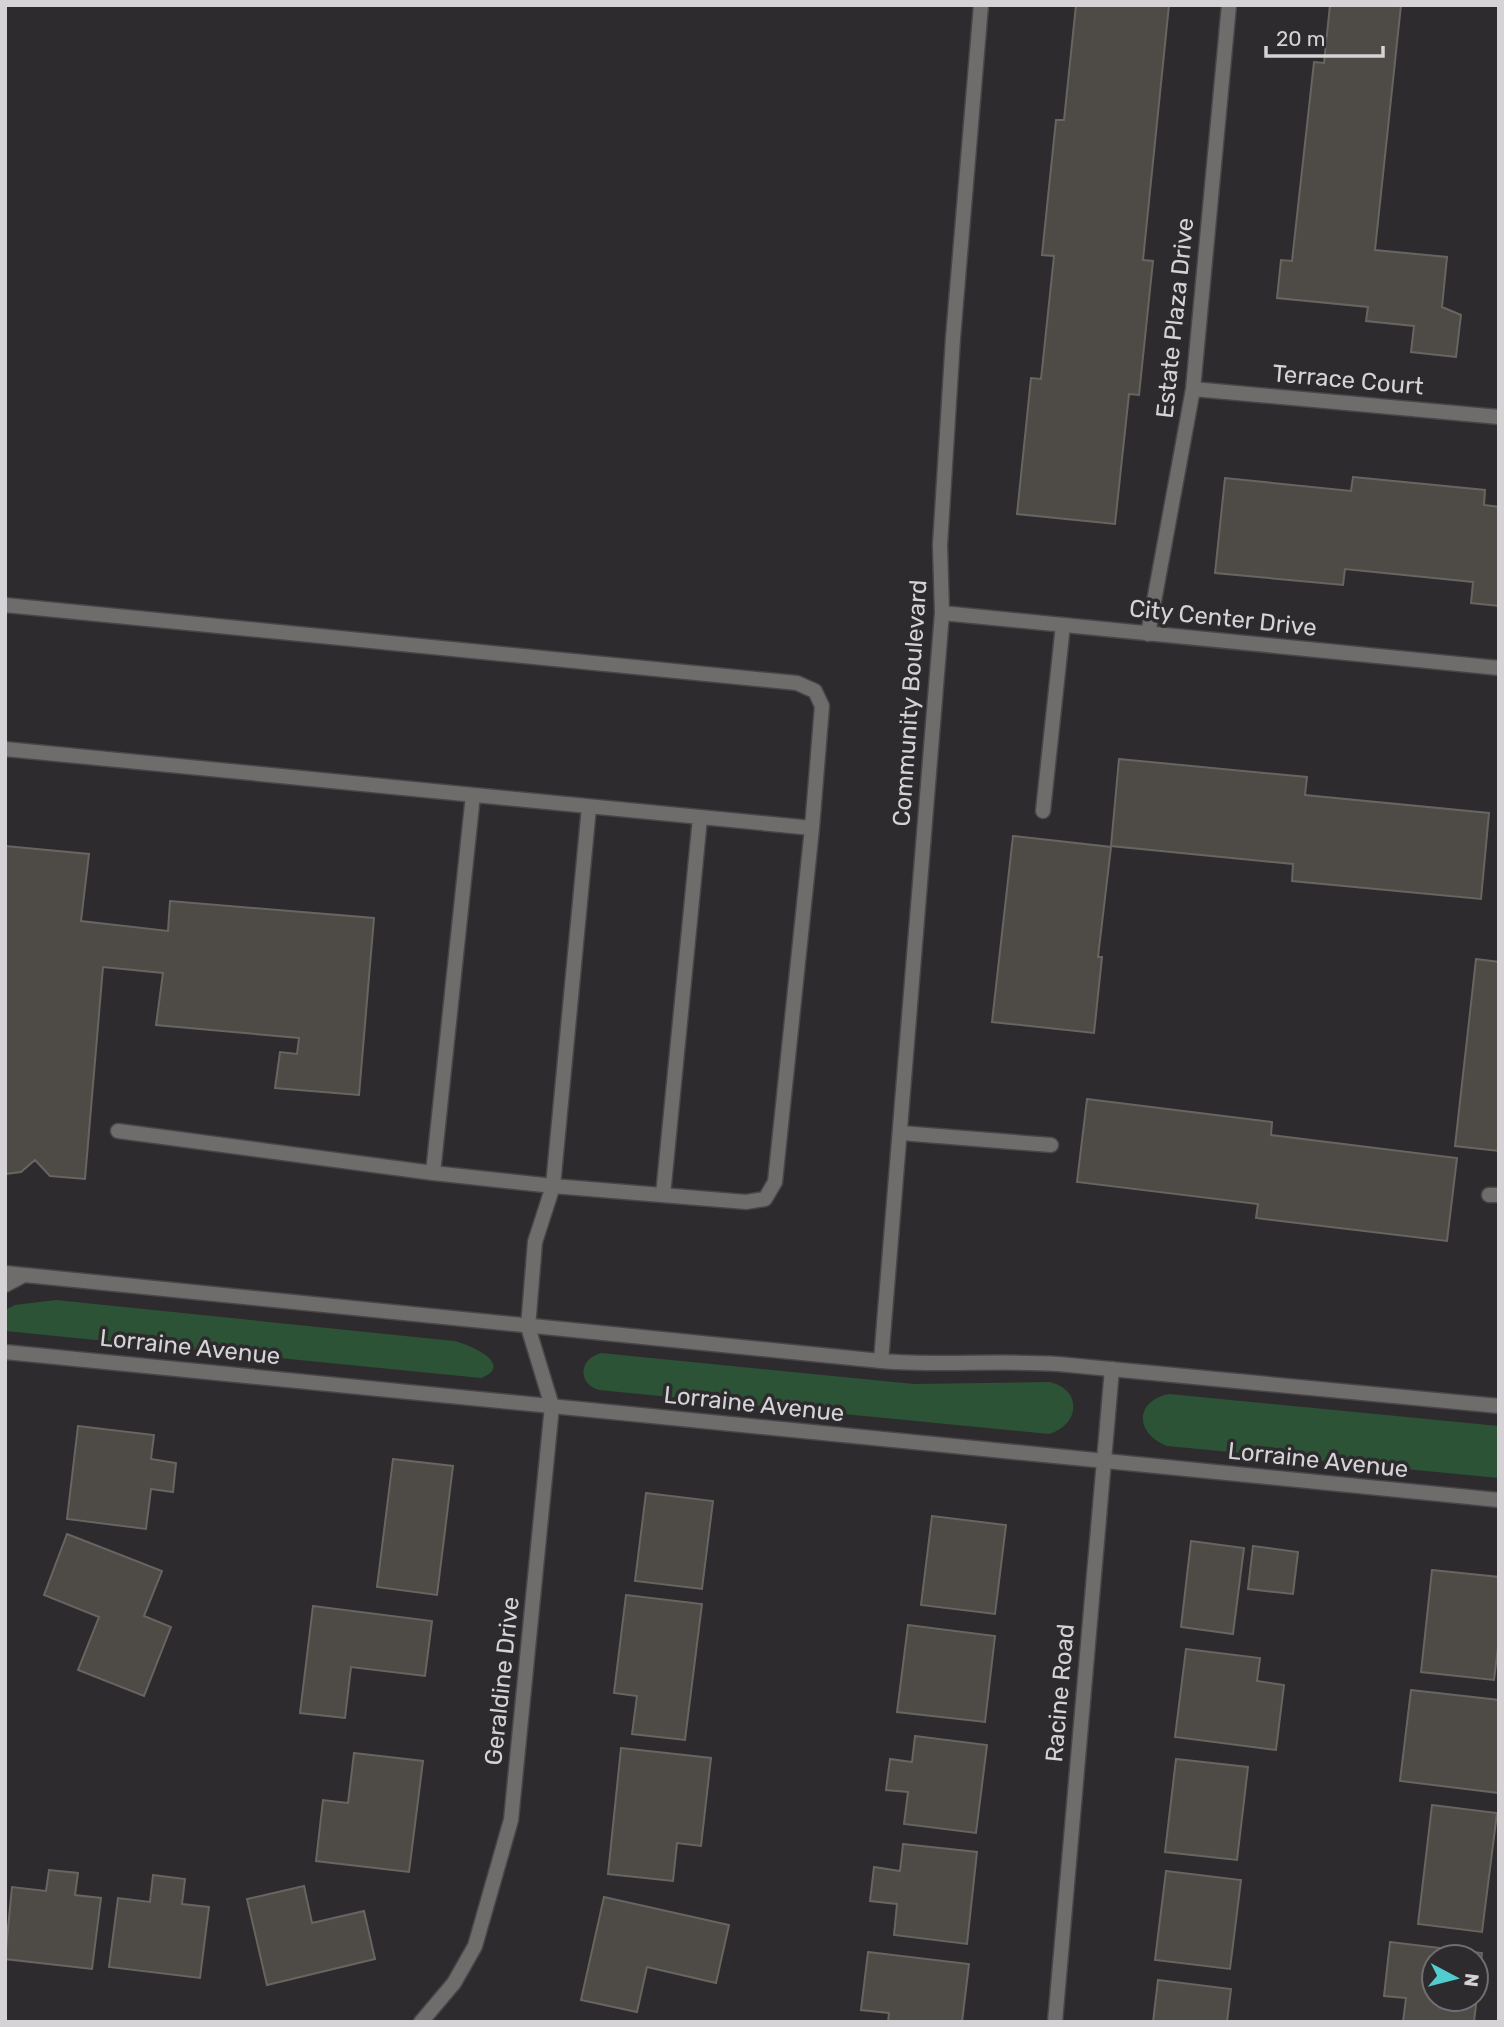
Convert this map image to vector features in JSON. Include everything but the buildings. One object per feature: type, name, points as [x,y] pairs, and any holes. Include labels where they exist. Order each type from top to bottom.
[{"type":"street","name":"Community Boulevard","points":[[880,1361],[942,613],[940,545],[944,476],[981,5]]},
{"type":"street","name":"Estate Plaza Drive","points":[[1148,634],[1193,389],[1229,5]]},
{"type":"street","name":"Terrace Court","points":[[1193,389],[1499,417]]},
{"type":"street","points":[[5,605],[797,683],[815,691],[822,706],[775,1182],[765,1199],[746,1202],[553,1186],[118,1131]]},
{"type":"street","name":"City Center Drive","points":[[942,613],[1499,668]]},
{"type":"street","points":[[1043,811],[1063,625]]},
{"type":"street","points":[[5,749],[812,828]]},
{"type":"street","points":[[433,1172],[473,794]]},
{"type":"street","points":[[528,1327],[535,1242],[553,1186],[589,807]]},
{"type":"street","points":[[663,1195],[700,818]]},
{"type":"street","points":[[901,1133],[1051,1145]]},
{"type":"street","points":[[5,1273],[880,1361],[950,1364],[1025,1362],[1499,1406]]},
{"type":"street","points":[[5,1285],[24,1275]]},
{"type":"street","name":"Geraldine Drive","points":[[421,2022],[454,1983],[475,1946],[511,1820],[552,1406],[528,1327]]},
{"type":"street","name":"Lorraine Avenue","points":[[5,1352],[1499,1500]]},
{"type":"street","name":"Racine Road","points":[[1055,2022],[1112,1369]]},
{"type":"green space","points":[[56,1300],[454,1341],[486,1355],[494,1367],[481,1378],[5,1331],[5,1310],[15,1305]]},
{"type":"green space","points":[[601,1353],[914,1384],[1049,1382],[1068,1392],[1073,1407],[1067,1423],[1049,1434],[599,1390],[587,1382],[584,1371],[588,1360]]},
{"type":"green space","points":[[1169,1394],[1499,1426],[1499,1478],[1167,1446],[1149,1434],[1143,1418],[1149,1403]]}]
